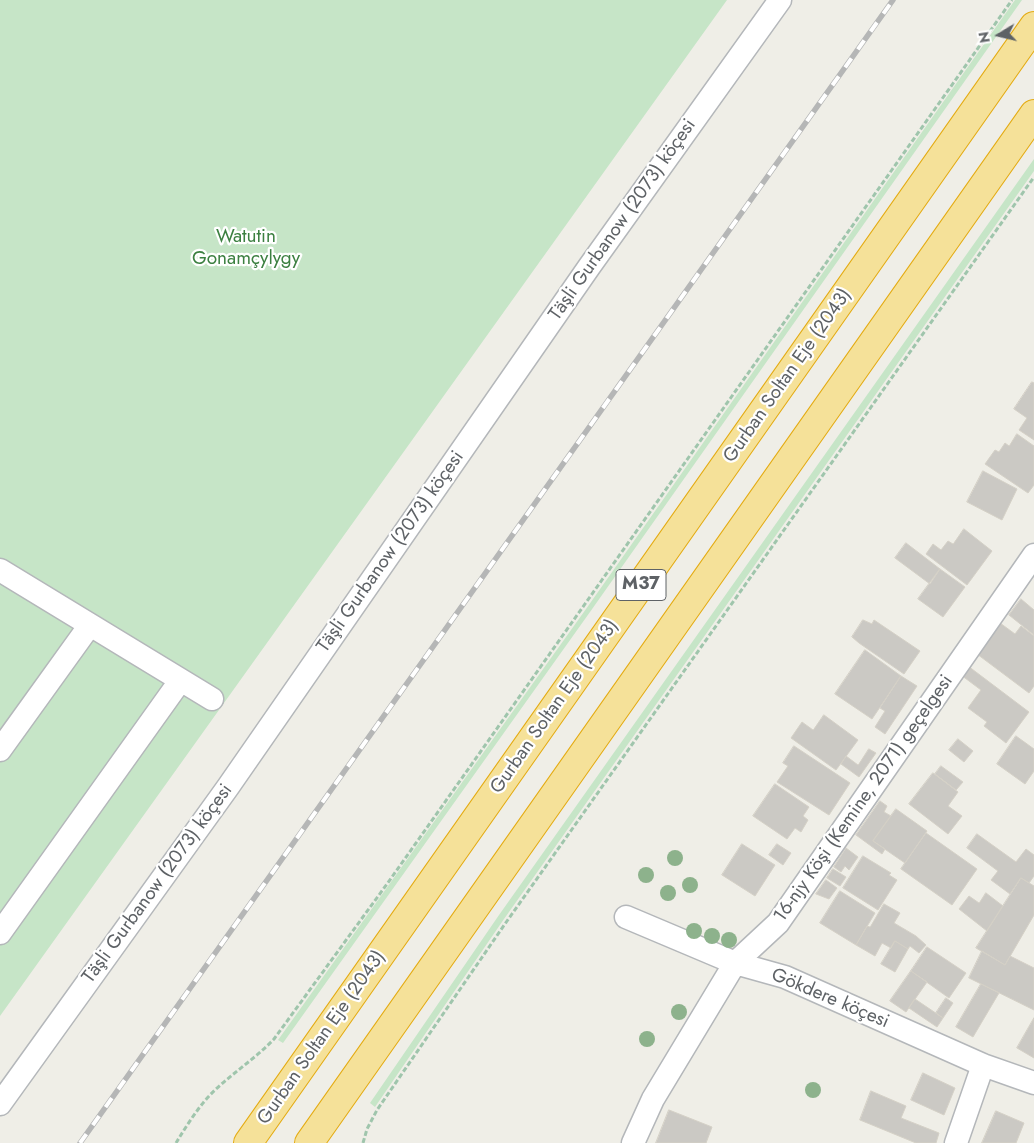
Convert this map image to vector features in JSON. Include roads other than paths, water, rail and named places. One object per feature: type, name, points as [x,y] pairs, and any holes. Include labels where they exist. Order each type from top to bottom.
[{"type":"highway","name":"Gurban Soltan Eje (2043)","points":[[248,1143],[1034,26]]},
{"type":"highway","name":"M37","points":[[309,1143],[1034,114]]},
{"type":"street","name":"Täşli Gurbanow (2073) köçesi","points":[[0,1104],[228,787],[589,266],[780,0]]},
{"type":"street","name":"16-njy Köşi (Kemine, 2071) geçelgesi","points":[[633,1143],[653,1099],[735,963],[778,923],[1034,555]]},
{"type":"street","points":[[0,570],[212,699]]},
{"type":"street","points":[[0,750],[90,625]]},
{"type":"street","points":[[0,933],[180,680]]},
{"type":"street","name":"Gökdere köçesi","points":[[626,917],[735,963],[785,977],[983,1064],[1034,1083]]},
{"type":"street","points":[[956,1143],[983,1064]]},
{"type":"railway","points":[[80,1143],[893,0]]},
{"type":"park label","name":"Watutin Gonamçylygy","points":[[246,248]]}]
